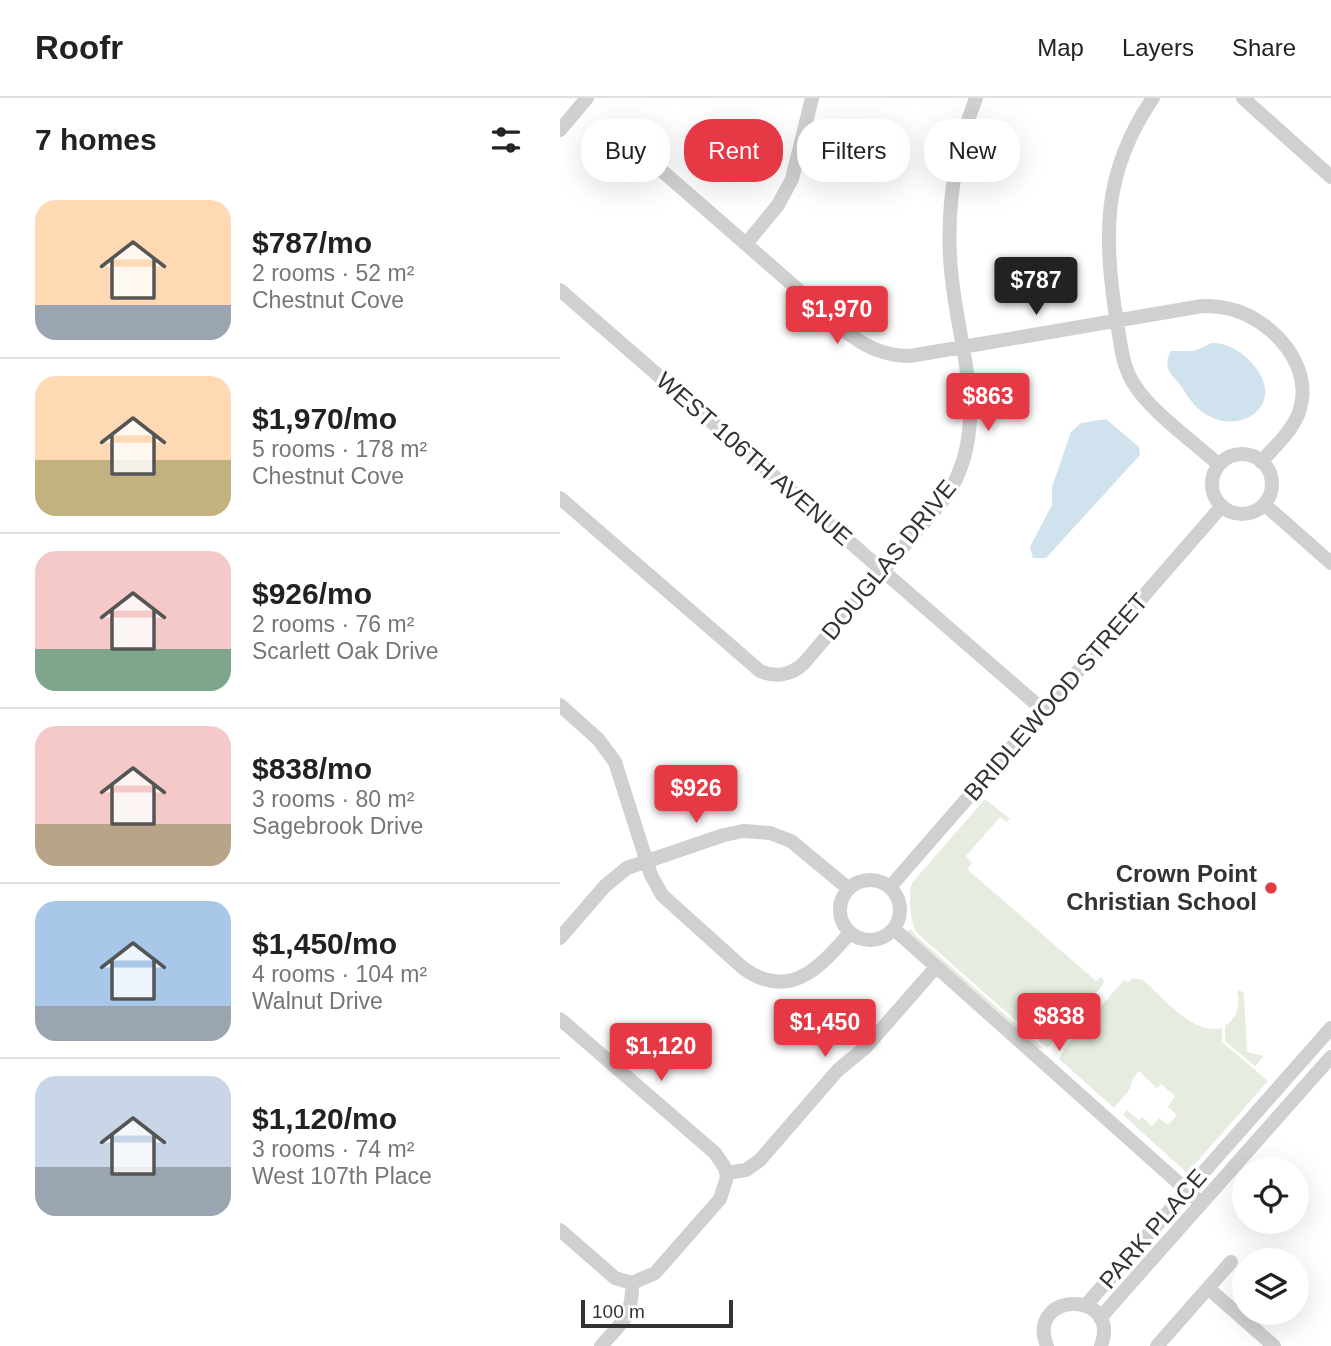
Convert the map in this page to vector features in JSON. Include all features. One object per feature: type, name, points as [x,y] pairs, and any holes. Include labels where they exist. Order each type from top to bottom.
[{"type":"street","points":[[560,130],[587,98]]},
{"type":"street","points":[[746,244],[778,205],[792,179],[812,98]]},
{"type":"street","name":"DOUGLAS DRIVE","points":[[560,498],[751,665],[769,675],[783,674],[804,663],[946,497],[967,453],[971,407],[950,271],[951,209],[960,150],[976,98]]},
{"type":"street","points":[[1153,98],[1127,144],[1111,199],[1107,254],[1124,362],[1144,398],[1219,465]]},
{"type":"street","points":[[1243,98],[1331,177]]},
{"type":"street","points":[[670,178],[849,334],[869,347],[888,354],[910,356],[1202,306],[1218,307],[1247,315],[1285,345],[1295,359],[1303,383],[1303,397],[1295,421],[1261,462]]},
{"type":"street","name":"WEST 106TH AVENUE","points":[[560,290],[1043,710]]},
{"type":"street","points":[[1238,455],[1251,456],[1261,462],[1271,483],[1264,504],[1243,514],[1222,506],[1216,499],[1212,486],[1214,472],[1219,465],[1238,455]]},
{"type":"street","points":[[1264,504],[1331,563]]},
{"type":"street","name":"BRIDLEWOOD STREET","points":[[890,887],[1222,506]]},
{"type":"street","points":[[560,705],[598,739],[615,762],[656,885],[669,903],[743,968],[757,977],[781,982],[803,977],[818,968],[850,933]]},
{"type":"street","points":[[560,938],[610,881],[627,868],[743,831],[762,831],[791,841],[849,889]]},
{"type":"street","points":[[869,880],[890,887],[897,896],[900,907],[899,919],[894,929],[885,937],[873,940],[861,939],[850,933],[843,923],[840,911],[842,900],[849,889],[869,880]]},
{"type":"street","points":[[894,929],[1201,1203]]},
{"type":"street","points":[[726,1173],[746,1170],[760,1160],[838,1070],[866,1047],[936,967]]},
{"type":"street","points":[[560,1019],[715,1153],[726,1173],[725,1188],[720,1199],[655,1273],[632,1283],[615,1278],[560,1230]]},
{"type":"street","name":"PARK PLACE","points":[[1086,1305],[1331,1028]]},
{"type":"street","name":"PARK PLACE","points":[[1100,1318],[1331,1057]]},
{"type":"street","points":[[1166,1343],[1231,1262]]},
{"type":"street","points":[[601,1346],[626,1317],[631,1306],[632,1283]]},
{"type":"street","points":[[1209,1288],[1274,1346]]},
{"type":"street","name":"PARK PLACE","points":[[1047,1346],[1044,1332],[1050,1314],[1065,1304],[1075,1303],[1086,1305],[1100,1318],[1104,1333],[1101,1346]]},
{"type":"shaded area","points":[[985,799],[1010,819],[1006,822],[1000,817],[966,856],[972,863],[967,869],[1096,981],[1101,977],[1104,980],[1103,985],[1047,1048],[918,934],[913,924],[910,901],[912,883]]},
{"type":"shaded area","points":[[911,929],[1044,1049],[1035,1047],[907,931]]},
{"type":"shaded area","points":[[1133,978],[1143,980],[1190,1021],[1211,1029],[1222,1028],[1222,1042],[1268,1081],[1187,1173],[1123,1115],[1127,1110],[1139,1120],[1142,1117],[1152,1126],[1159,1118],[1168,1125],[1177,1115],[1168,1107],[1175,1096],[1161,1084],[1157,1088],[1139,1071],[1132,1080],[1130,1089],[1114,1108],[1059,1059],[1070,1042],[1124,980],[1128,982]]},
{"type":"shaded area","points":[[1239,990],[1244,993],[1247,1052],[1264,1056],[1255,1066],[1225,1041],[1225,1026],[1237,1011]]},
{"type":"water","points":[[1212,343],[1228,346],[1242,354],[1262,379],[1265,395],[1260,408],[1249,417],[1234,421],[1217,419],[1200,410],[1168,369],[1171,351],[1194,351]]},
{"type":"water","points":[[1106,419],[1139,447],[1140,455],[1046,558],[1033,558],[1030,547],[1052,505],[1052,487],[1071,432],[1081,423]]},
{"type":"place","name":"Crown Point Christian School","points":[[1271,888]]}]
